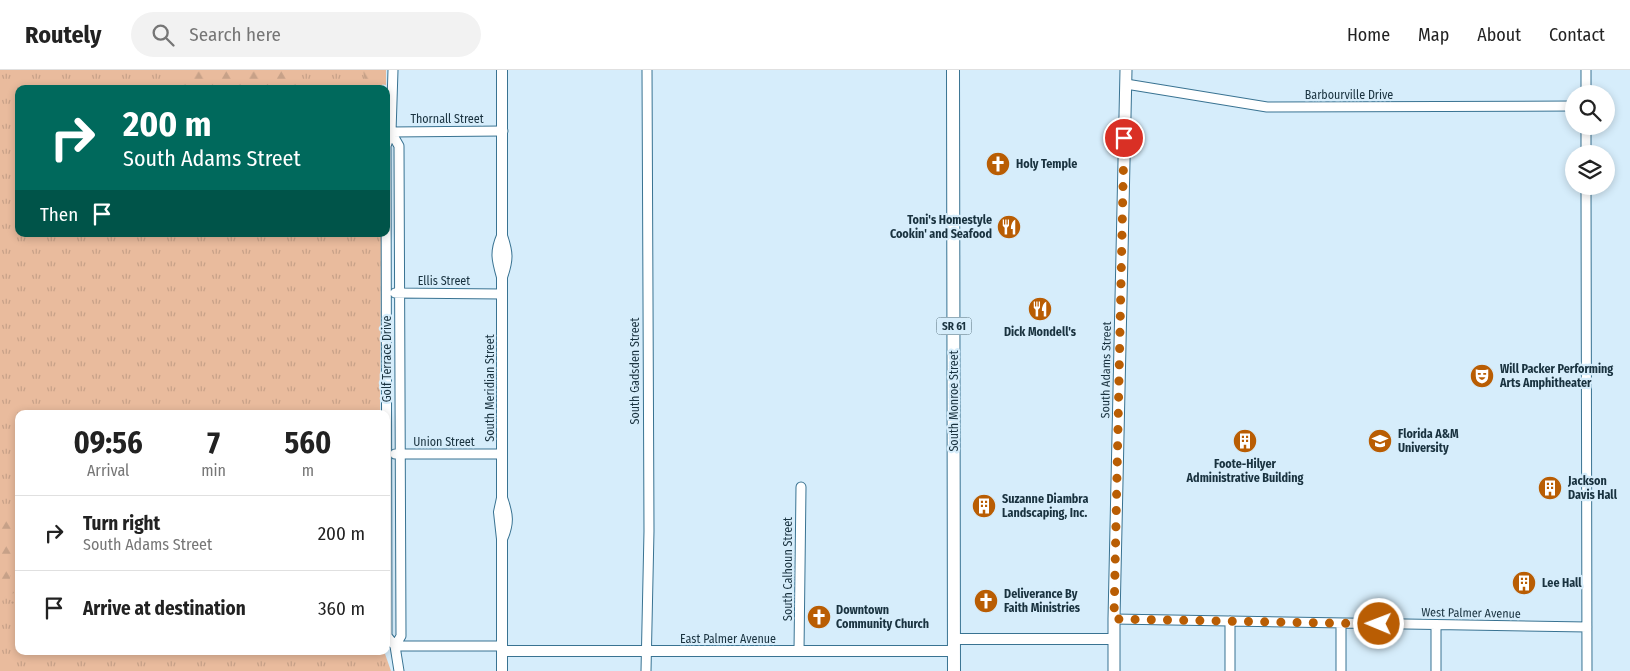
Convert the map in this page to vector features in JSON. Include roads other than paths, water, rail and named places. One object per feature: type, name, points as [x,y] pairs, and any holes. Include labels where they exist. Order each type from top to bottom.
[{"type":"main road","name":"South Monroe Street","points":[[953,70],[954,671]]},
{"type":"main road","name":"South Adams Street","points":[[1114,671],[1126,70]]},
{"type":"street","name":"Golf Terrace Drive","points":[[393,70],[391,132],[399,146],[400,293],[401,636],[395,646]]},
{"type":"street","name":"South Meridian Street","points":[[502,70],[502,236],[507,250],[507,262],[502,277],[502,498],[507,512],[507,527],[502,539],[502,671]]},
{"type":"street","name":"South Gadsden Street","points":[[646,671],[649,530],[647,70]]},
{"type":"street","points":[[1586,70],[1586,85]]},
{"type":"street","name":"Barbourville Drive","points":[[1126,84],[1267,107],[1565,106]]},
{"type":"street","name":"Thornall Street","points":[[391,132],[503,131]]},
{"type":"street","points":[[1586,195],[1587,671]]},
{"type":"street","name":"Golf Terrace Drive","points":[[386,237],[387,410]]},
{"type":"street","name":"Ellis Street","points":[[386,293],[502,294]]},
{"type":"street","name":"Union Street","points":[[390,454],[502,454]]},
{"type":"street","name":"South Calhoun Street","points":[[800,651],[801,487]]},
{"type":"street","name":"West Palmer Avenue","points":[[1114,619],[1587,627]]},
{"type":"street","points":[[1230,621],[1230,671]]},
{"type":"street","points":[[1341,623],[1341,671]]},
{"type":"street","points":[[1436,625],[1436,671]]},
{"type":"street","name":"East Palmer Avenue","points":[[395,646],[646,652],[800,651],[1114,639]]},
{"type":"street","name":"Golf Terrace Drive","points":[[390,640],[395,646],[399,671]]},
{"type":"place","name":"Holy Temple","points":[[998,164]]},
{"type":"place","name":"Toni's Homestyle Cookin' and Seafood","points":[[1009,227]]},
{"type":"place","name":"Dick Mondell's","points":[[1040,309]]},
{"type":"place","name":"Will Packer Performing Arts Amphitheater","points":[[1482,376]]},
{"type":"place","name":"Foote-Hilyer Administrative Building","points":[[1245,441]]},
{"type":"place","name":"Florida A&M University","points":[[1380,441]]},
{"type":"place","name":"Jackson Davis Hall","points":[[1550,488]]},
{"type":"place","name":"Suzanne Diambra Landscaping, Inc.","points":[[984,506]]},
{"type":"place","name":"Lee Hall","points":[[1524,583]]},
{"type":"place","name":"Deliverance By Faith Ministries","points":[[986,601]]},
{"type":"place","name":"Downtown Community Church","points":[[819,617]]}]
